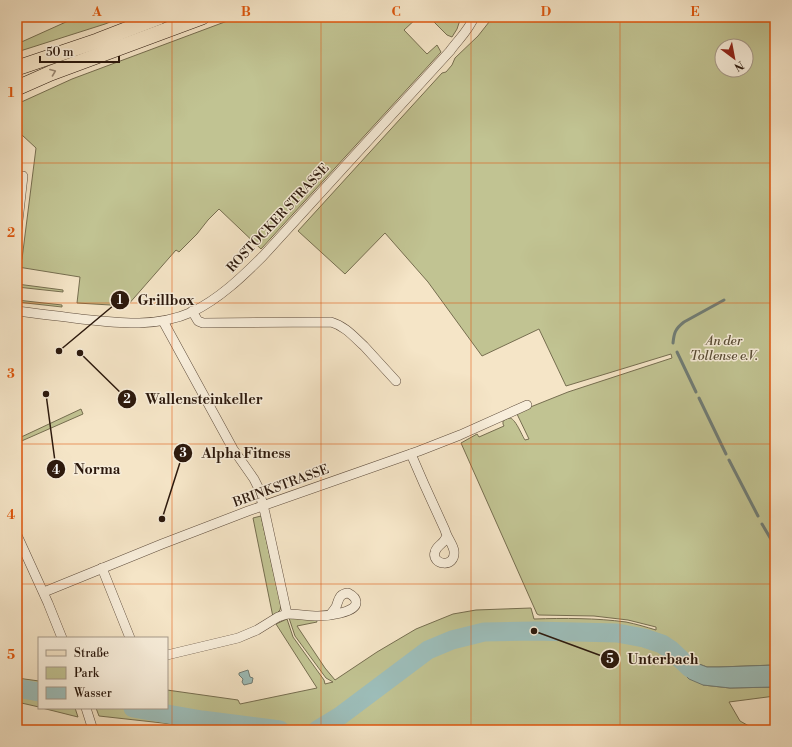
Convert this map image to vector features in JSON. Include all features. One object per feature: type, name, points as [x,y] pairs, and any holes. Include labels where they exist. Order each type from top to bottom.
[{"type":"main road","points":[[17,68],[97,41],[159,17]]},
{"type":"main road","points":[[17,88],[51,73],[202,17]]},
{"type":"street","name":"ROSTOCKER STRASSE","points":[[17,311],[121,323],[150,323],[163,322],[175,318],[192,311],[217,296],[239,280],[264,256],[450,51],[464,34],[474,17]]},
{"type":"street","points":[[17,230],[23,176]]},
{"type":"street","points":[[192,311],[198,321],[203,323],[331,322],[338,324],[350,333],[380,362],[396,381]]},
{"type":"street","points":[[163,322],[233,449],[258,487],[264,506],[287,614]]},
{"type":"street","name":"BRINKSTRASSE","points":[[44,592],[162,544],[411,454],[460,435],[527,405]]},
{"type":"street","points":[[411,454],[447,536]]},
{"type":"street","points":[[17,535],[44,592],[62,637]]},
{"type":"street","points":[[102,568],[130,637]]},
{"type":"street","points":[[168,655],[238,638],[287,614],[320,616],[330,615]]},
{"type":"street","points":[[87,712],[93,730]]},
{"type":"green space","points":[[77,17],[123,17],[17,52],[17,44]]},
{"type":"green space","points":[[238,17],[418,17],[404,30],[427,54],[437,45],[441,52],[261,249],[219,209],[179,252],[176,250],[127,306],[77,303],[80,277],[18,267],[22,259],[36,148],[22,135],[17,136],[17,104],[72,79]]},
{"type":"green space","points":[[429,17],[461,17],[457,29],[452,37],[447,35]]},
{"type":"green space","name":"An der Tollense e.V.","points":[[493,17],[775,17],[775,665],[707,667],[699,664],[703,685],[730,688],[775,687],[775,696],[729,702],[740,721],[756,730],[226,730],[99,716],[96,709],[168,709],[168,690],[238,700],[240,704],[317,688],[276,624],[287,619],[293,637],[324,680],[325,684],[333,682],[326,678],[295,636],[289,618],[316,619],[317,622],[297,626],[325,668],[335,680],[377,652],[416,629],[453,614],[476,610],[531,608],[534,619],[557,618],[615,621],[630,623],[656,630],[656,627],[628,620],[594,616],[537,614],[461,443],[477,434],[479,437],[504,426],[503,421],[509,418],[514,420],[525,440],[529,439],[517,414],[568,392],[672,358],[671,354],[566,386],[539,329],[482,356],[428,282],[385,233],[345,274],[298,231],[442,73],[446,72],[452,65],[455,58],[478,36]]},
{"type":"green space","points":[[17,284],[63,290],[63,292],[17,287]]},
{"type":"green space","points":[[17,300],[62,305],[62,307],[17,302]]},
{"type":"green space","points":[[81,409],[83,414],[17,443],[17,439]]},
{"type":"green space","points":[[261,516],[281,605],[280,610],[273,617],[253,518]]},
{"type":"green space","points":[[17,678],[38,681],[38,707],[17,702]]},
{"type":"green space","points":[[46,709],[75,709],[78,717]]},
{"type":"water","points":[[671,650],[680,651],[699,664],[707,667],[775,665],[775,687],[730,688],[703,685],[689,679],[679,669],[673,660]]},
{"type":"water","points":[[248,670],[250,677],[253,678],[252,683],[244,685],[242,682],[243,679],[239,673]]},
{"type":"waterway","points":[[673,343],[676,331],[684,322],[724,300]]},
{"type":"waterway","points":[[677,352],[696,392]]},
{"type":"waterway","points":[[699,398],[726,454]]},
{"type":"waterway","points":[[729,460],[758,516]]},
{"type":"waterway","points":[[762,524],[775,546]]},
{"type":"waterway","points":[[317,730],[340,716],[428,650],[452,640],[484,632],[534,631],[617,633],[644,638],[662,644],[671,650],[690,668]]},
{"type":"waterway","points":[[17,688],[38,692]]},
{"type":"waterway","points":[[139,709],[202,720],[280,730]]},
{"type":"place","name":"Grillbox","points":[[59,351]]},
{"type":"place","name":"Wallensteinkeller","points":[[80,353]]},
{"type":"place","name":"Norma","points":[[46,394]]},
{"type":"place","name":"Alpha Fitness","points":[[162,519]]},
{"type":"place","name":"Unterbach","points":[[534,631]]}]
